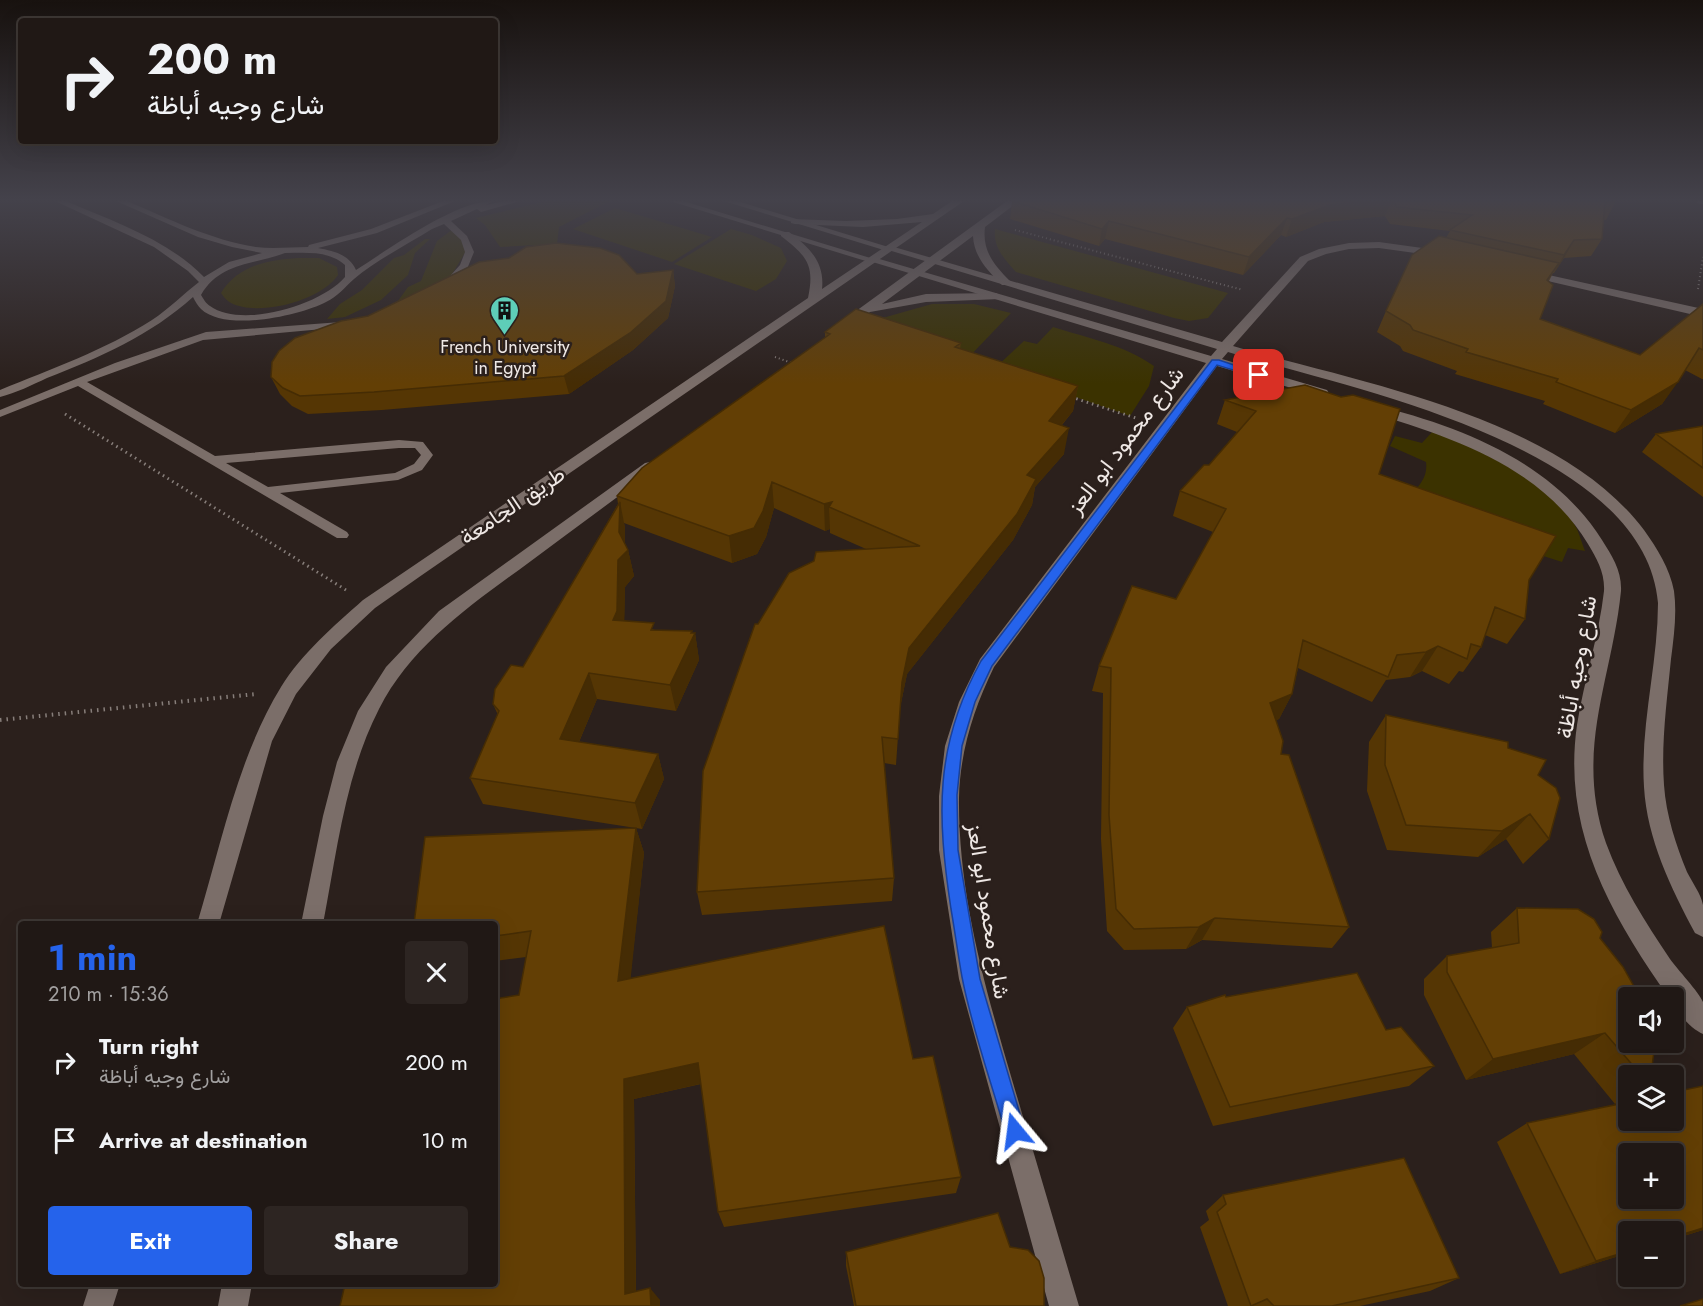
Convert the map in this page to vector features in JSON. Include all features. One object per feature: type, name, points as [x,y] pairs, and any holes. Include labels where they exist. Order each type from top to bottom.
[{"type":"street","points":[[814,262],[819,280],[814,299]]},
{"type":"street","name":"طريق الجامعة","points":[[209,921],[262,741],[289,690],[326,644],[369,604],[869,262]]},
{"type":"street","points":[[878,262],[996,297],[1393,396],[1481,426],[1517,442],[1552,460],[1583,482],[1611,505],[1635,530],[1653,557],[1664,583],[1666,613],[1654,786],[1661,831],[1680,883],[1703,926]]},
{"type":"street","points":[[836,331],[931,262]]},
{"type":"street","points":[[935,262],[1220,354],[1336,398]]},
{"type":"street","points":[[987,262],[1006,283]]},
{"type":"street","name":"شارع محمود ابو العز","points":[[1064,1306],[971,979],[950,850],[949,795],[955,746],[968,702],[986,664],[1220,354],[1301,262]]},
{"type":"street","points":[[1515,270],[1700,313]]},
{"type":"street","points":[[862,312],[893,303],[926,298],[996,297]]},
{"type":"street","name":"شارع وجيه أباظة","points":[[1359,404],[1445,432],[1535,477],[1579,516],[1595,538],[1614,583],[1584,741],[1583,779],[1591,823],[1608,872],[1636,927],[1675,987],[1703,1022]]},
{"type":"street","points":[[313,921],[339,795],[352,747],[368,710],[390,675],[445,615],[662,458]]},
{"type":"street","points":[[98,1306],[104,1287]]},
{"type":"street","points":[[233,1306],[236,1287]]},
{"type":"lane","points":[[183,262],[196,271],[202,284]]},
{"type":"lane","points":[[0,394],[106,349],[146,328],[178,308],[202,284],[240,262]]},
{"type":"lane","points":[[346,262],[351,268],[351,277]]},
{"type":"lane","points":[[0,414],[77,381],[201,337],[262,316],[313,304],[338,291],[351,277],[374,262]]},
{"type":"lane","points":[[434,295],[442,291],[468,262]]},
{"type":"lane","points":[[456,276],[478,269]]},
{"type":"lane","points":[[202,284],[196,295],[198,304],[206,311],[240,317],[262,316]]},
{"type":"lane","points":[[201,337],[355,323]]},
{"type":"lane","points":[[77,381],[342,535]]},
{"type":"lane","points":[[213,460],[399,444],[419,445],[427,455],[418,467],[398,476],[266,491]]},
{"type":"path","points":[[1132,262],[1270,297]]},
{"type":"path","points":[[1700,313],[1703,262]]},
{"type":"path","points":[[1061,394],[1165,428]]},
{"type":"path","points":[[39,397],[369,604]]},
{"type":"path","points":[[0,720],[289,690]]},
{"type":"shaded area","points":[[327,262],[337,267],[338,275],[330,284],[304,299],[272,307],[243,307],[230,302],[221,293],[236,276],[265,263]]},
{"type":"shaded area","points":[[390,262],[412,262],[408,275],[381,300],[345,317],[327,319],[340,304],[362,290]]},
{"type":"shaded area","points":[[429,262],[459,262],[451,276],[432,292],[398,301],[408,287],[421,281]]},
{"type":"shaded area","points":[[677,262],[786,262],[776,279],[756,291],[674,264]]},
{"type":"shaded area","points":[[1008,262],[1115,262],[1228,293],[1208,318],[1189,321],[1016,272]]},
{"type":"shaded area","points":[[932,304],[974,304],[1011,313],[968,358],[854,326]]},
{"type":"shaded area","points":[[1053,327],[1118,347],[1154,366],[1149,386],[1130,416],[994,369],[1024,341],[1037,344]]},
{"type":"shaded area","points":[[1433,431],[1493,458],[1533,482],[1565,512],[1577,529],[1585,551],[1568,548],[1562,562],[1396,508],[1422,482],[1426,462],[1390,446],[1395,436],[1422,443]]},
{"type":"building","name":"French University in Egypt","points":[[479,262],[626,262],[637,274],[673,270],[666,301],[630,333],[564,376],[300,396],[283,388],[271,377],[272,362],[279,351],[295,338],[341,321],[368,316]]},
{"type":"building","points":[[1409,262],[1554,262],[1559,263],[1547,280],[1553,285],[1540,319],[1640,355],[1703,304],[1703,350],[1699,348],[1678,382],[1631,410],[1556,382],[1558,379],[1466,352],[1468,349],[1413,330],[1410,325],[1386,311]]},
{"type":"building","points":[[856,309],[961,343],[955,347],[1078,386],[1049,421],[1069,428],[1027,475],[1036,479],[1017,514],[909,648],[902,682],[898,739],[882,737],[894,878],[697,892],[703,771],[755,624],[758,624],[789,573],[814,561],[816,552],[920,546],[829,507],[832,502],[824,504],[772,482],[763,511],[754,528],[729,536],[617,496],[642,468],[830,334],[825,332]]},
{"type":"building","points":[[1305,385],[1341,397],[1353,395],[1400,409],[1379,474],[1556,536],[1529,580],[1525,619],[1495,607],[1481,647],[1471,644],[1467,659],[1438,646],[1426,652],[1397,655],[1388,677],[1303,640],[1292,694],[1270,703],[1283,741],[1281,754],[1289,755],[1349,927],[1215,918],[1199,927],[1134,929],[1116,909],[1109,815],[1111,668],[1099,666],[1132,586],[1176,599],[1226,509],[1180,491],[1204,465],[1209,465],[1256,411],[1225,400]]},
{"type":"building","points":[[1703,426],[1703,468],[1656,434]]},
{"type":"building","points":[[620,502],[619,532],[628,550],[618,560],[617,611],[613,620],[654,623],[651,630],[695,633],[670,685],[589,673],[560,739],[658,754],[635,803],[470,778],[499,711],[493,704],[495,689],[511,665],[523,667]]},
{"type":"building","points":[[1386,715],[1508,742],[1508,748],[1546,760],[1538,775],[1556,788],[1560,798],[1549,839],[1530,814],[1502,831],[1406,825],[1385,765]]},
{"type":"building","points":[[636,828],[618,981],[884,926],[913,1059],[933,1056],[961,1177],[718,1212],[698,1063],[624,1079],[625,1294],[650,1288],[651,1306],[340,1306],[344,1287],[498,1287],[498,998],[519,995],[531,931],[498,936],[498,921],[414,921],[425,837]]},
{"type":"building","points":[[1517,908],[1578,909],[1594,919],[1602,932],[1600,938],[1623,967],[1634,987],[1618,987],[1618,1048],[1605,1033],[1493,1059],[1447,972],[1447,956],[1519,943]]},
{"type":"building","points":[[1357,973],[1386,1030],[1401,1027],[1434,1066],[1230,1107],[1187,1007],[1225,995],[1226,997]]},
{"type":"building","points":[[1622,1053],[1654,1053],[1652,1065],[1633,1065]]},
{"type":"building","points":[[1703,1086],[1703,1228],[1684,1234],[1684,1221],[1618,1221],[1618,1254],[1596,1261],[1527,1123],[1618,1104],[1618,1131],[1684,1131],[1684,1090]]},
{"type":"building","points":[[1404,1158],[1459,1278],[1332,1306],[1274,1306],[1267,1299],[1251,1306],[1217,1212],[1226,1204],[1223,1195]]},
{"type":"building","points":[[998,1213],[1010,1247],[1028,1250],[1039,1261],[1044,1278],[1044,1306],[856,1306],[846,1252]]},
{"type":"building","points":[[1703,1299],[1703,1306],[1680,1306]]},
{"type":"place","name":"French University in Egypt","points":[[505,336]]},
{"type":"route","points":[[1015,1131],[971,979],[950,850],[949,795],[955,746],[968,702],[986,664],[1009,630],[1215,362],[1259,375]]}]
